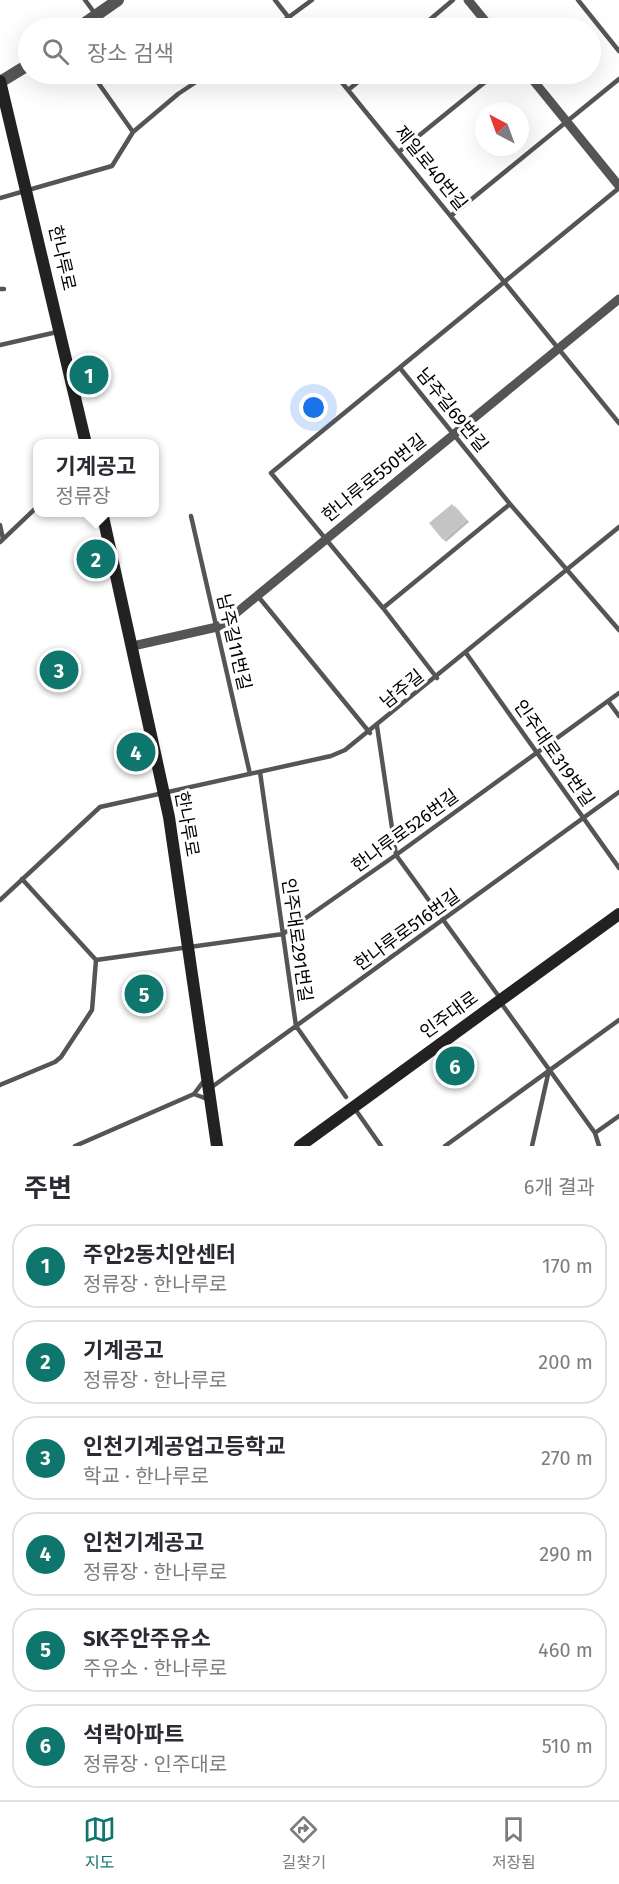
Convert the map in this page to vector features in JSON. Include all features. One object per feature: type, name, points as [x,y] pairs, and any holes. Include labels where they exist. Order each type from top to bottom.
[{"type":"main road","name":"한나루로","points":[[0,81],[85,439]]},
{"type":"main road","name":"한나루로","points":[[103,517],[164,793],[218,1146]]},
{"type":"main road","name":"인주대로","points":[[300,1146],[352,1105],[619,914]]},
{"type":"street","points":[[92,18],[118,0]]},
{"type":"street","points":[[468,0],[483,18]]},
{"type":"street","points":[[0,81],[18,71]]},
{"type":"street","points":[[536,84],[619,187]]},
{"type":"street","name":"한나루로550번길","points":[[132,646],[217,627],[619,299]]},
{"type":"lane","points":[[85,0],[96,15]]},
{"type":"lane","points":[[275,0],[289,18],[312,0]]},
{"type":"lane","points":[[432,18],[453,0]]},
{"type":"lane","points":[[580,1],[593,18]]},
{"type":"lane","points":[[601,28],[619,51]]},
{"type":"lane","points":[[452,215],[619,79]]},
{"type":"lane","points":[[99,84],[133,132]]},
{"type":"lane","points":[[0,198],[28,192],[112,166],[133,132],[193,84]]},
{"type":"lane","name":"제일로40번길","points":[[343,84],[618,420]]},
{"type":"lane","points":[[348,90],[356,84]]},
{"type":"lane","points":[[400,151],[482,84]]},
{"type":"lane","points":[[400,368],[619,187]]},
{"type":"lane","points":[[0,345],[60,331]]},
{"type":"lane","name":"남주길69번길","points":[[326,539],[271,473],[400,368],[566,571],[619,630]]},
{"type":"lane","points":[[383,608],[510,504]]},
{"type":"lane","points":[[2,540],[33,511]]},
{"type":"lane","name":"남주길11번길","points":[[191,516],[250,774]]},
{"type":"lane","points":[[0,525],[2,540]]},
{"type":"lane","name":"남주길","points":[[0,900],[100,807],[331,756],[345,750],[370,733],[619,527]]},
{"type":"lane","points":[[326,539],[437,678]]},
{"type":"lane","points":[[257,595],[370,733]]},
{"type":"lane","name":"인주대로319번길","points":[[466,653],[619,868]]},
{"type":"lane","name":"한나루로526번길","points":[[96,960],[283,934],[619,693]]},
{"type":"lane","points":[[608,701],[619,716]]},
{"type":"lane","points":[[377,726],[396,855],[595,1133],[599,1146]]},
{"type":"lane","name":"인주대로291번길","points":[[260,772],[296,1026],[381,1146]]},
{"type":"lane","name":"한나루로516번길","points":[[209,1089],[619,792]]},
{"type":"lane","points":[[0,1085],[55,1062],[61,1057],[92,1010],[96,960],[22,879]]},
{"type":"lane","points":[[445,1146],[619,1020]]},
{"type":"lane","points":[[532,1146],[549,1070]]},
{"type":"lane","points":[[75,1146],[194,1094],[207,1074]]},
{"type":"lane","points":[[194,1094],[203,1096],[212,1107]]},
{"type":"lane","points":[[595,1133],[619,1116]]},
{"type":"building","points":[[452,504],[466,520],[443,540],[429,523]]},
{"type":"place","name":"주안2동치안센터","points":[[89,375]]},
{"type":"place","name":"기계공고","points":[[96,559]]},
{"type":"place","name":"인천기계공업고등학교","points":[[59,670]]},
{"type":"place","name":"인천기계공고","points":[[136,752]]},
{"type":"place","name":"SK주안주유소","points":[[144,994]]},
{"type":"place","name":"석락아파트","points":[[455,1066]]}]
